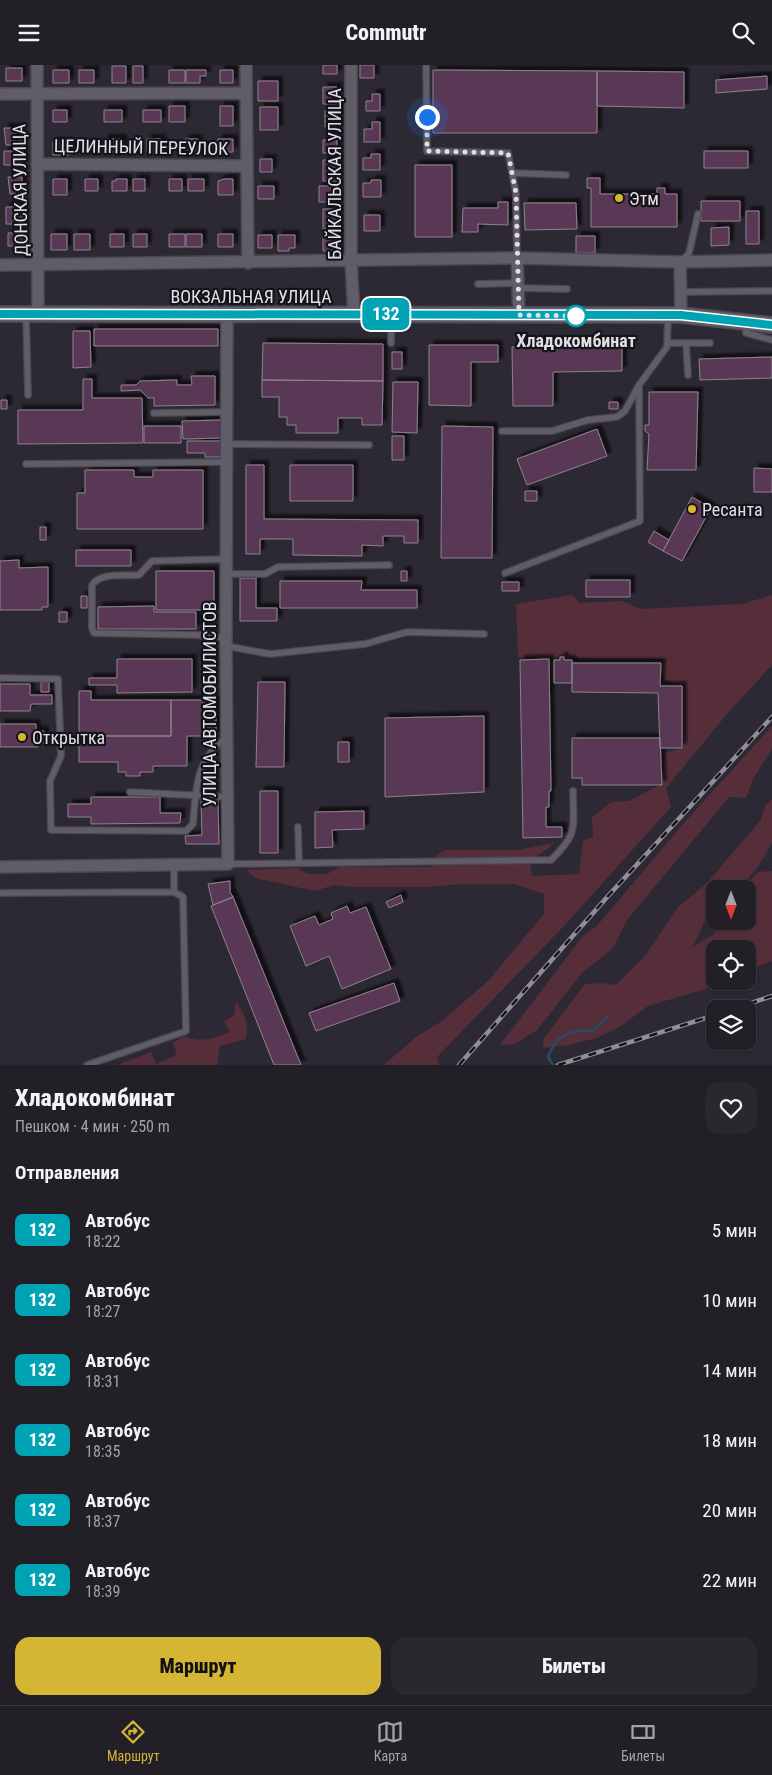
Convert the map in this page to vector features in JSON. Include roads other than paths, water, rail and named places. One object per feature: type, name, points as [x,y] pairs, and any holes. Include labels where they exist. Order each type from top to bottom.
[{"type":"main road","name":"ВОКЗАЛЬНАЯ УЛИЦА","points":[[0,314],[674,315],[772,325]]},
{"type":"street","name":"ДОНСКАЯ УЛИЦА","points":[[32,315],[38,265],[37,65]]},
{"type":"street","points":[[246,65],[248,263]]},
{"type":"street","name":"БАЙКАЛЬСКАЯ УЛИЦА","points":[[351,65],[351,261],[354,314]]},
{"type":"street","points":[[0,94],[246,93]]},
{"type":"street","name":"ЦЕЛИННЫЙ ПЕРЕУЛОК","points":[[37,164],[246,166]]},
{"type":"street","points":[[517,258],[519,315]]},
{"type":"street","points":[[0,265],[517,258],[680,262],[772,260]]},
{"type":"street","points":[[674,315],[680,292],[680,262]]},
{"type":"street","name":"УЛИЦА АВТОМОБИЛИСТОВ","points":[[227,315],[226,642],[228,864]]},
{"type":"street","points":[[0,867],[228,864]]},
{"type":"lane","points":[[426,65],[427,151],[508,153],[516,193],[517,258]]},
{"type":"lane","points":[[513,173],[566,175]]},
{"type":"lane","points":[[680,262],[689,253],[698,215]]},
{"type":"lane","points":[[478,283],[566,289]]},
{"type":"lane","points":[[680,292],[772,291]]},
{"type":"lane","points":[[391,314],[391,343]]},
{"type":"lane","points":[[28,395],[32,315]]},
{"type":"lane","points":[[502,431],[552,431],[588,420],[617,417],[626,411],[639,385],[667,347],[674,315]]},
{"type":"lane","points":[[747,321],[746,333],[772,340]]},
{"type":"lane","points":[[667,343],[710,343]]},
{"type":"lane","points":[[686,343],[688,375]]},
{"type":"lane","points":[[504,573],[640,521],[639,385]]},
{"type":"lane","points":[[154,413],[227,412]]},
{"type":"lane","points":[[227,444],[369,445]]},
{"type":"lane","points":[[26,464],[227,462]]},
{"type":"lane","points":[[226,559],[152,561],[139,575],[96,579],[92,585],[92,628],[94,633],[197,635],[270,654],[365,644],[407,632],[484,634]]},
{"type":"lane","points":[[226,574],[265,574],[278,567],[389,565]]},
{"type":"lane","points":[[0,678],[58,679],[61,757],[50,781],[51,830],[186,831],[193,825],[197,780],[205,759],[215,745],[227,737]]},
{"type":"lane","points":[[228,864],[551,860],[565,846],[573,834],[573,791]]},
{"type":"lane","points":[[130,792],[227,797]]},
{"type":"lane","points":[[298,827],[299,863]]},
{"type":"lane","points":[[174,865],[174,892]]},
{"type":"lane","points":[[0,893],[174,892],[183,897],[186,1031],[88,1065]]},
{"type":"waterway","points":[[553,1065],[548,1057],[555,1043],[565,1035],[577,1031],[592,1031],[609,1016]]},
{"type":"railway","points":[[459,1065],[609,895],[772,717]]},
{"type":"railway","points":[[756,1001],[772,996]]},
{"type":"railway","points":[[558,1065],[706,1018]]},
{"type":"place","name":"Этм","points":[[619,198]]},
{"type":"place","name":"Хладокомбинат","points":[[576,316]]},
{"type":"place","name":"Ресанта","points":[[692,509]]},
{"type":"place","name":"Открытка","points":[[22,737]]}]
